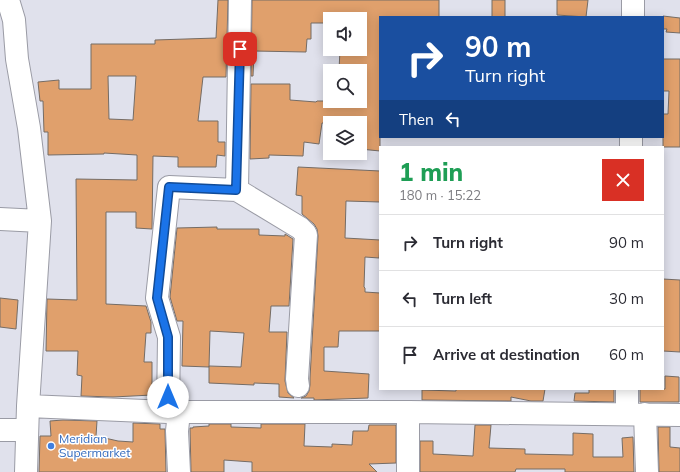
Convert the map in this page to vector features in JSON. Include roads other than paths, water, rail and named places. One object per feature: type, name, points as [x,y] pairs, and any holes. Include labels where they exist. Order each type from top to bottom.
[{"type":"street","points":[[236,190],[240,0]]},
{"type":"street","points":[[633,16],[634,0]]},
{"type":"street","points":[[7,15],[17,59],[29,128],[40,221],[28,406],[26,472]]},
{"type":"street","points":[[178,472],[177,431],[173,412],[168,337],[157,298],[169,187],[236,190],[305,233],[306,241],[297,379],[298,386]]},
{"type":"street","points":[[0,219],[40,221]]},
{"type":"street","points":[[627,390],[636,414],[647,472]]},
{"type":"street","points":[[28,406],[173,412],[408,412],[680,415]]},
{"type":"street","points":[[408,412],[408,472]]},
{"type":"street","points":[[0,430],[27,430]]},
{"type":"place","name":"Meridian Supermarket","points":[[51,446]]}]
